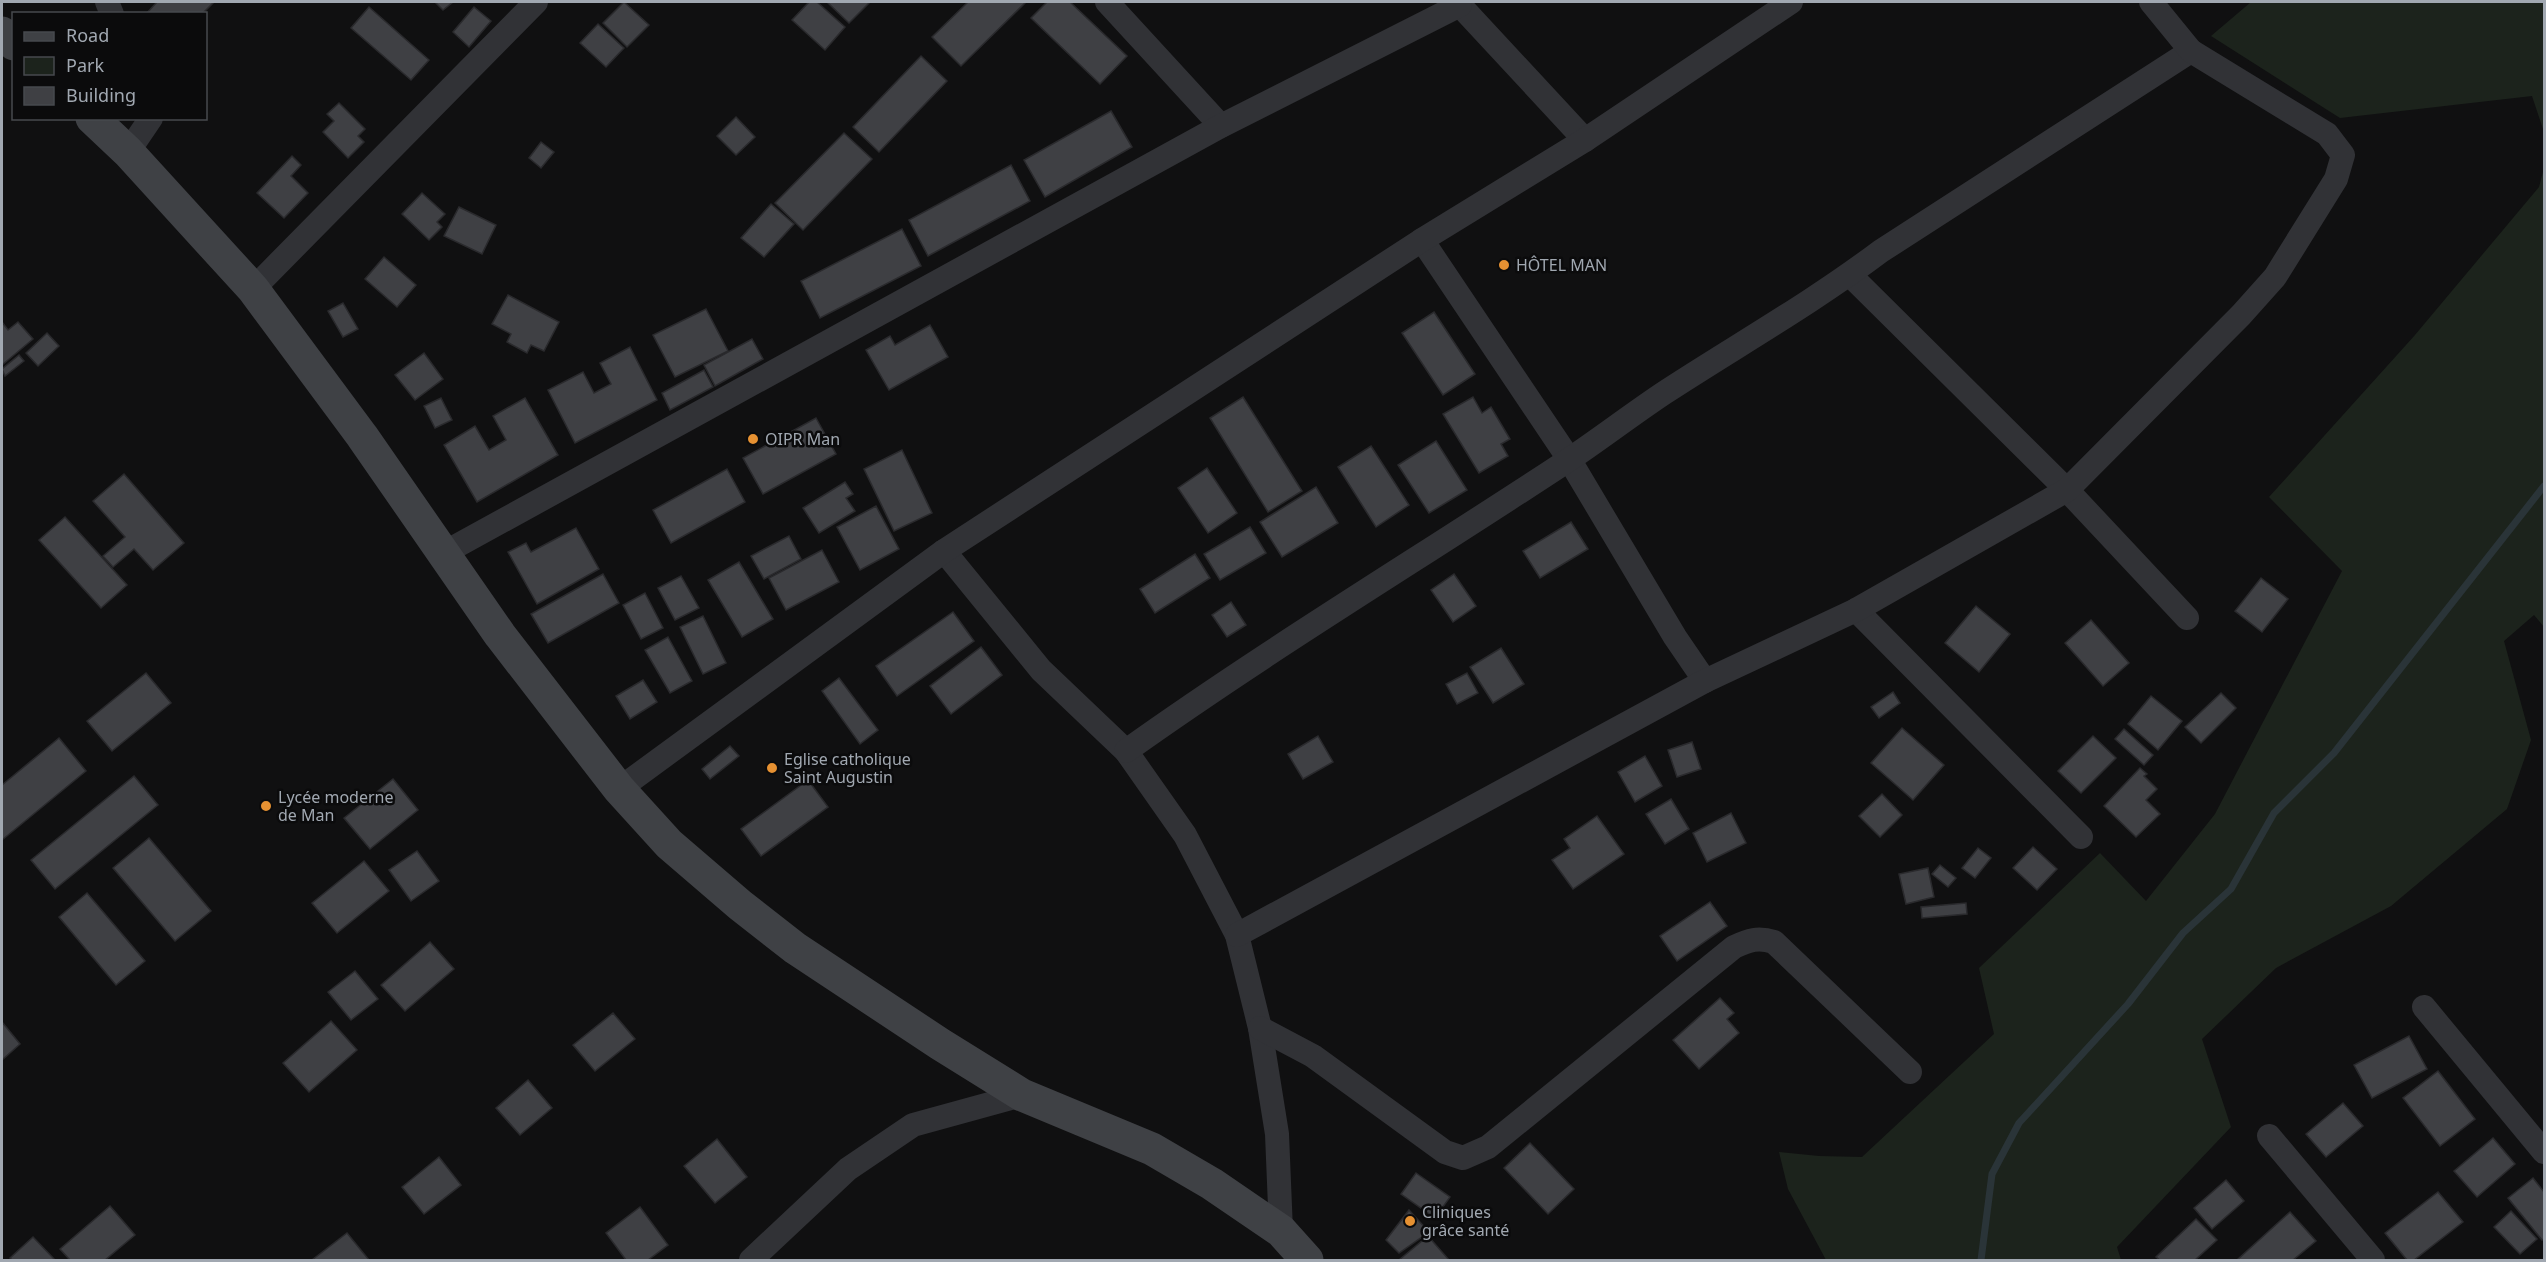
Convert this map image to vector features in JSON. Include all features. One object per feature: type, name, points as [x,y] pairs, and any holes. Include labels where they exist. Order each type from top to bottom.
[{"type":"main road","points":[[94,120],[128,152],[254,290],[362,436],[442,555],[500,635],[619,789],[669,844],[740,905],[795,948],[940,1044],[1022,1095],[1152,1149],[1212,1184],[1281,1232],[1307,1260]]},
{"type":"street","points":[[254,290],[536,2]]},
{"type":"street","points":[[1107,2],[1221,126]]},
{"type":"street","points":[[619,789],[944,551],[1422,240],[1585,140],[1791,2]]},
{"type":"street","points":[[1236,935],[1706,681],[1856,610],[2067,490],[2241,315],[2275,277],[2336,179],[2343,155],[2326,134],[2191,51],[2151,2]]},
{"type":"street","points":[[442,555],[1221,126],[1458,3],[1585,140]]},
{"type":"street","points":[[1126,751],[1193,703],[1569,459],[1664,393],[1850,275],[1881,251],[2191,51]]},
{"type":"street","points":[[128,152],[150,120]]},
{"type":"street","points":[[1422,240],[1569,459],[1675,637],[1706,681]]},
{"type":"street","points":[[1850,275],[2067,490],[2187,618]]},
{"type":"street","points":[[944,551],[1041,670],[1126,751],[1185,835],[1236,935],[1260,1028],[1277,1134],[1281,1232]]},
{"type":"street","points":[[1856,610],[2081,837]]},
{"type":"street","points":[[1260,1028],[1313,1056],[1445,1152],[1463,1158],[1488,1147],[1734,947],[1750,939],[1764,939],[1774,942],[1910,1072]]},
{"type":"street","points":[[2424,1007],[2544,1152]]},
{"type":"street","points":[[751,1260],[848,1169],[913,1125],[1022,1095]]},
{"type":"street","points":[[2270,1136],[2373,1260]]},
{"type":"green space","points":[[2251,2],[2544,2],[2544,132],[2532,96],[2340,118],[2211,36]]},
{"type":"green space","points":[[2544,168],[2544,627],[2534,615],[2504,641],[2531,740],[2507,809],[2391,906],[2276,968],[2202,1039],[2231,1127],[2117,1247],[2121,1260],[1826,1260],[1788,1189],[1779,1152],[1862,1157],[1994,1034],[1979,968],[2100,853],[2146,901],[2215,814],[2342,571],[2269,497],[2415,335],[2539,187]]},
{"type":"building","points":[[157,2],[214,2],[204,12],[148,12]]},
{"type":"building","points":[[435,2],[453,2],[443,10]]},
{"type":"building","points":[[624,2],[649,25],[627,47],[603,23]]},
{"type":"building","points":[[809,2],[817,2],[845,27],[825,50],[792,20]]},
{"type":"building","points":[[827,2],[870,2],[849,23]]},
{"type":"building","points":[[968,2],[1026,2],[961,66],[932,37]]},
{"type":"building","points":[[1047,2],[1070,2],[1127,56],[1100,84],[1031,18]]},
{"type":"building","points":[[369,7],[429,60],[411,80],[351,28]]},
{"type":"building","points":[[474,7],[491,21],[469,47],[453,32]]},
{"type":"building","points":[[598,24],[624,48],[606,67],[580,43]]},
{"type":"building","points":[[921,56],[947,81],[879,152],[853,127]]},
{"type":"building","points":[[339,103],[365,129],[358,136],[364,142],[348,158],[323,132],[334,121],[327,114]]},
{"type":"building","points":[[1111,111],[1132,147],[1045,197],[1024,160]]},
{"type":"building","points":[[736,117],[755,137],[736,155],[717,136]]},
{"type":"building","points":[[844,133],[872,159],[803,230],[775,203]]},
{"type":"building","points":[[541,142],[554,152],[541,168],[529,158]]},
{"type":"building","points":[[292,156],[301,165],[291,176],[308,193],[284,218],[257,193]]},
{"type":"building","points":[[1011,165],[1030,201],[928,256],[909,220]]},
{"type":"building","points":[[422,193],[445,214],[437,222],[442,227],[429,240],[402,214]]},
{"type":"building","points":[[771,204],[794,224],[764,257],[741,238]]},
{"type":"building","points":[[459,207],[496,225],[482,254],[444,236]]},
{"type":"building","points":[[902,229],[921,266],[820,318],[801,281]]},
{"type":"building","points":[[384,257],[416,285],[397,307],[365,279]]},
{"type":"building","points":[[508,295],[559,322],[544,351],[531,345],[527,353],[507,342],[511,334],[492,324]]},
{"type":"building","points":[[343,303],[358,329],[343,337],[328,311]]},
{"type":"building","points":[[706,309],[728,351],[675,377],[653,335]]},
{"type":"building","points":[[1434,312],[1475,374],[1443,395],[1402,333]]},
{"type":"building","points":[[2,322],[8,330],[18,322],[33,339],[2,365]]},
{"type":"building","points":[[930,325],[948,357],[889,390],[866,350],[890,336],[895,345]]},
{"type":"building","points":[[47,333],[59,346],[38,366],[26,353]]},
{"type":"building","points":[[752,339],[763,359],[715,386],[704,365]]},
{"type":"building","points":[[630,347],[657,400],[575,443],[548,390],[583,372],[594,393],[611,384],[600,363]]},
{"type":"building","points":[[424,353],[443,379],[415,400],[395,375]]},
{"type":"building","points":[[19,355],[24,361],[5,376],[2,369]]},
{"type":"building","points":[[704,370],[713,387],[670,410],[662,393]]},
{"type":"building","points":[[1243,397],[1302,491],[1268,512],[1210,418]]},
{"type":"building","points":[[1473,397],[1482,413],[1491,407],[1510,439],[1501,444],[1508,456],[1479,473],[1443,414]]},
{"type":"building","points":[[441,398],[452,420],[435,428],[424,406]]},
{"type":"building","points":[[525,398],[558,455],[477,502],[444,445],[475,426],[489,450],[506,440],[493,416]]},
{"type":"building","points":[[816,418],[836,454],[763,494],[743,458]]},
{"type":"building","points":[[1436,441],[1467,490],[1429,513],[1398,465]]},
{"type":"building","points":[[1371,446],[1409,505],[1376,527],[1338,467]]},
{"type":"building","points":[[902,450],[932,513],[894,531],[864,469]]},
{"type":"building","points":[[1207,468],[1237,513],[1208,533],[1178,488]]},
{"type":"building","points":[[727,469],[745,502],[671,543],[653,510]]},
{"type":"building","points":[[124,474],[184,543],[153,570],[134,549],[113,567],[103,556],[125,537],[93,501]]},
{"type":"building","points":[[845,482],[853,494],[846,498],[855,511],[819,533],[803,508]]},
{"type":"building","points":[[1316,487],[1338,523],[1282,557],[1260,522]]},
{"type":"building","points":[[876,506],[899,549],[860,570],[837,527]]},
{"type":"building","points":[[65,517],[127,585],[101,608],[39,540]]},
{"type":"building","points":[[1571,522],[1588,549],[1540,578],[1523,551]]},
{"type":"building","points":[[1250,527],[1266,553],[1220,580],[1204,554]]},
{"type":"building","points":[[576,528],[599,569],[537,604],[508,552],[526,543],[531,552]]},
{"type":"building","points":[[789,536],[801,559],[764,579],[751,556]]},
{"type":"building","points":[[822,550],[839,582],[786,610],[769,578]]},
{"type":"building","points":[[1195,554],[1210,578],[1155,613],[1140,589]]},
{"type":"building","points":[[739,562],[773,619],[742,637],[708,580]]},
{"type":"building","points":[[603,574],[619,603],[548,643],[531,614]]},
{"type":"building","points":[[1454,574],[1476,606],[1453,622],[1431,590]]},
{"type":"building","points":[[681,576],[699,608],[675,620],[658,588]]},
{"type":"building","points":[[2261,578],[2288,599],[2262,632],[2235,611]]},
{"type":"building","points":[[645,593],[663,628],[641,639],[623,605]]},
{"type":"building","points":[[1231,602],[1246,625],[1227,637],[1212,615]]},
{"type":"building","points":[[1976,606],[2010,634],[1979,672],[1945,643]]},
{"type":"building","points":[[953,612],[974,641],[897,696],[876,666]]},
{"type":"building","points":[[703,616],[726,663],[703,674],[680,627]]},
{"type":"building","points":[[2091,620],[2129,663],[2103,686],[2065,643]]},
{"type":"building","points":[[668,637],[692,681],[670,693],[645,650]]},
{"type":"building","points":[[981,647],[1002,675],[951,714],[930,686]]},
{"type":"building","points":[[1501,648],[1524,684],[1493,703],[1470,667]]},
{"type":"building","points":[[146,673],[171,703],[112,751],[87,721]]},
{"type":"building","points":[[1467,673],[1478,693],[1457,704],[1446,684]]},
{"type":"building","points":[[839,678],[878,730],[860,744],[822,691]]},
{"type":"building","points":[[643,680],[657,702],[630,719],[616,696]]},
{"type":"building","points":[[1893,692],[1900,703],[1879,718],[1871,707]]},
{"type":"building","points":[[2221,693],[2236,708],[2201,743],[2185,727]]},
{"type":"building","points":[[2151,696],[2182,721],[2158,750],[2128,724]]},
{"type":"building","points":[[1902,728],[1944,765],[1913,800],[1871,763]]},
{"type":"building","points":[[2124,729],[2153,755],[2144,765],[2115,739]]},
{"type":"building","points":[[1318,736],[1333,762],[1303,779],[1288,754]]},
{"type":"building","points":[[2093,736],[2116,758],[2081,793],[2058,771]]},
{"type":"building","points":[[59,738],[86,771],[2,840],[2,785]]},
{"type":"building","points":[[1692,742],[1701,769],[1677,777],[1668,750]]},
{"type":"building","points":[[730,746],[739,756],[710,779],[702,769]]},
{"type":"building","points":[[1645,756],[1662,786],[1635,802],[1618,772]]},
{"type":"building","points":[[2140,768],[2147,774],[2144,776],[2157,789],[2146,800],[2160,814],[2136,837],[2104,806]]},
{"type":"building","points":[[134,776],[158,805],[55,889],[31,860]]},
{"type":"building","points":[[393,779],[418,810],[370,849],[344,818]]},
{"type":"building","points":[[808,780],[828,807],[761,856],[741,829]]},
{"type":"building","points":[[1882,794],[1902,815],[1880,837],[1859,816]]},
{"type":"building","points":[[1671,799],[1689,829],[1665,844],[1646,814]]},
{"type":"building","points":[[1731,813],[1746,843],[1707,862],[1693,833]]},
{"type":"building","points":[[1597,816],[1624,854],[1573,889],[1552,860],[1570,848],[1564,839]]},
{"type":"building","points":[[149,838],[211,911],[175,941],[113,868]]},
{"type":"building","points":[[2033,847],[2057,869],[2037,890],[2013,868]]},
{"type":"building","points":[[1978,848],[1991,858],[1975,878],[1962,868]]},
{"type":"building","points":[[417,851],[439,881],[411,901],[389,870]]},
{"type":"building","points":[[364,861],[389,891],[337,933],[312,903]]},
{"type":"building","points":[[1940,865],[1956,878],[1948,887],[1932,874]]},
{"type":"building","points":[[1928,868],[1934,897],[1906,904],[1899,874]]},
{"type":"building","points":[[87,893],[145,961],[116,985],[59,917]]},
{"type":"building","points":[[1710,902],[1727,926],[1677,961],[1660,936]]},
{"type":"building","points":[[1966,903],[1967,914],[1922,918],[1921,907]]},
{"type":"building","points":[[430,942],[454,969],[405,1011],[381,985]]},
{"type":"building","points":[[355,971],[378,999],[351,1020],[328,992]]},
{"type":"building","points":[[1720,998],[1734,1013],[1727,1019],[1739,1033],[1699,1069],[1673,1040]]},
{"type":"building","points":[[613,1013],[635,1039],[595,1071],[573,1045]]},
{"type":"building","points":[[331,1021],[357,1050],[309,1092],[283,1063]]},
{"type":"building","points":[[2,1022],[20,1044],[2,1060]]},
{"type":"building","points":[[2409,1036],[2427,1069],[2372,1098],[2354,1065]]},
{"type":"building","points":[[2438,1071],[2475,1119],[2440,1146],[2403,1098]]},
{"type":"building","points":[[528,1080],[552,1108],[520,1135],[496,1108]]},
{"type":"building","points":[[2343,1103],[2363,1126],[2326,1157],[2306,1134]]},
{"type":"building","points":[[2493,1138],[2515,1164],[2477,1197],[2454,1171]]},
{"type":"building","points":[[717,1139],[747,1177],[715,1203],[684,1166]]},
{"type":"building","points":[[1530,1143],[1574,1189],[1548,1214],[1504,1168]]},
{"type":"building","points":[[439,1157],[461,1185],[424,1214],[402,1187]]},
{"type":"building","points":[[1416,1173],[1450,1197],[1435,1218],[1401,1194]]},
{"type":"building","points":[[2533,1178],[2544,1192],[2544,1239],[2542,1240],[2508,1198]]},
{"type":"building","points":[[2226,1180],[2244,1201],[2212,1229],[2194,1208]]},
{"type":"building","points":[[2438,1192],[2463,1222],[2414,1260],[2407,1260],[2385,1233]]},
{"type":"building","points":[[110,1206],[135,1235],[105,1260],[70,1260],[60,1249]]},
{"type":"building","points":[[640,1207],[668,1245],[648,1260],[626,1260],[606,1233]]},
{"type":"building","name":"Cliniques grâce santé","points":[[1409,1210],[1429,1232],[1399,1253],[1386,1240]]},
{"type":"building","points":[[2511,1211],[2537,1239],[2520,1254],[2494,1227]]},
{"type":"building","points":[[2290,1212],[2316,1241],[2293,1260],[2237,1260]]},
{"type":"building","points":[[2196,1219],[2217,1240],[2195,1260],[2160,1260],[2156,1257]]},
{"type":"building","points":[[347,1233],[369,1260],[312,1260]]},
{"type":"building","points":[[1428,1236],[1449,1260],[1399,1260]]},
{"type":"building","points":[[33,1237],[55,1260],[12,1260],[10,1258]]},
{"type":"waterway","points":[[1981,1260],[1992,1174],[2019,1123],[2128,1004],[2183,933],[2231,889],[2274,813],[2334,753],[2544,486]]},
{"type":"place","name":"HÔTEL MAN","points":[[1504,265]]},
{"type":"place","name":"OIPR Man","points":[[753,439]]},
{"type":"place","name":"Eglise catholique Saint Augustin","points":[[772,768]]},
{"type":"place","name":"Lycée moderne de Man","points":[[266,806]]},
{"type":"place","name":"Cliniques grâce santé","points":[[1410,1221]]}]
